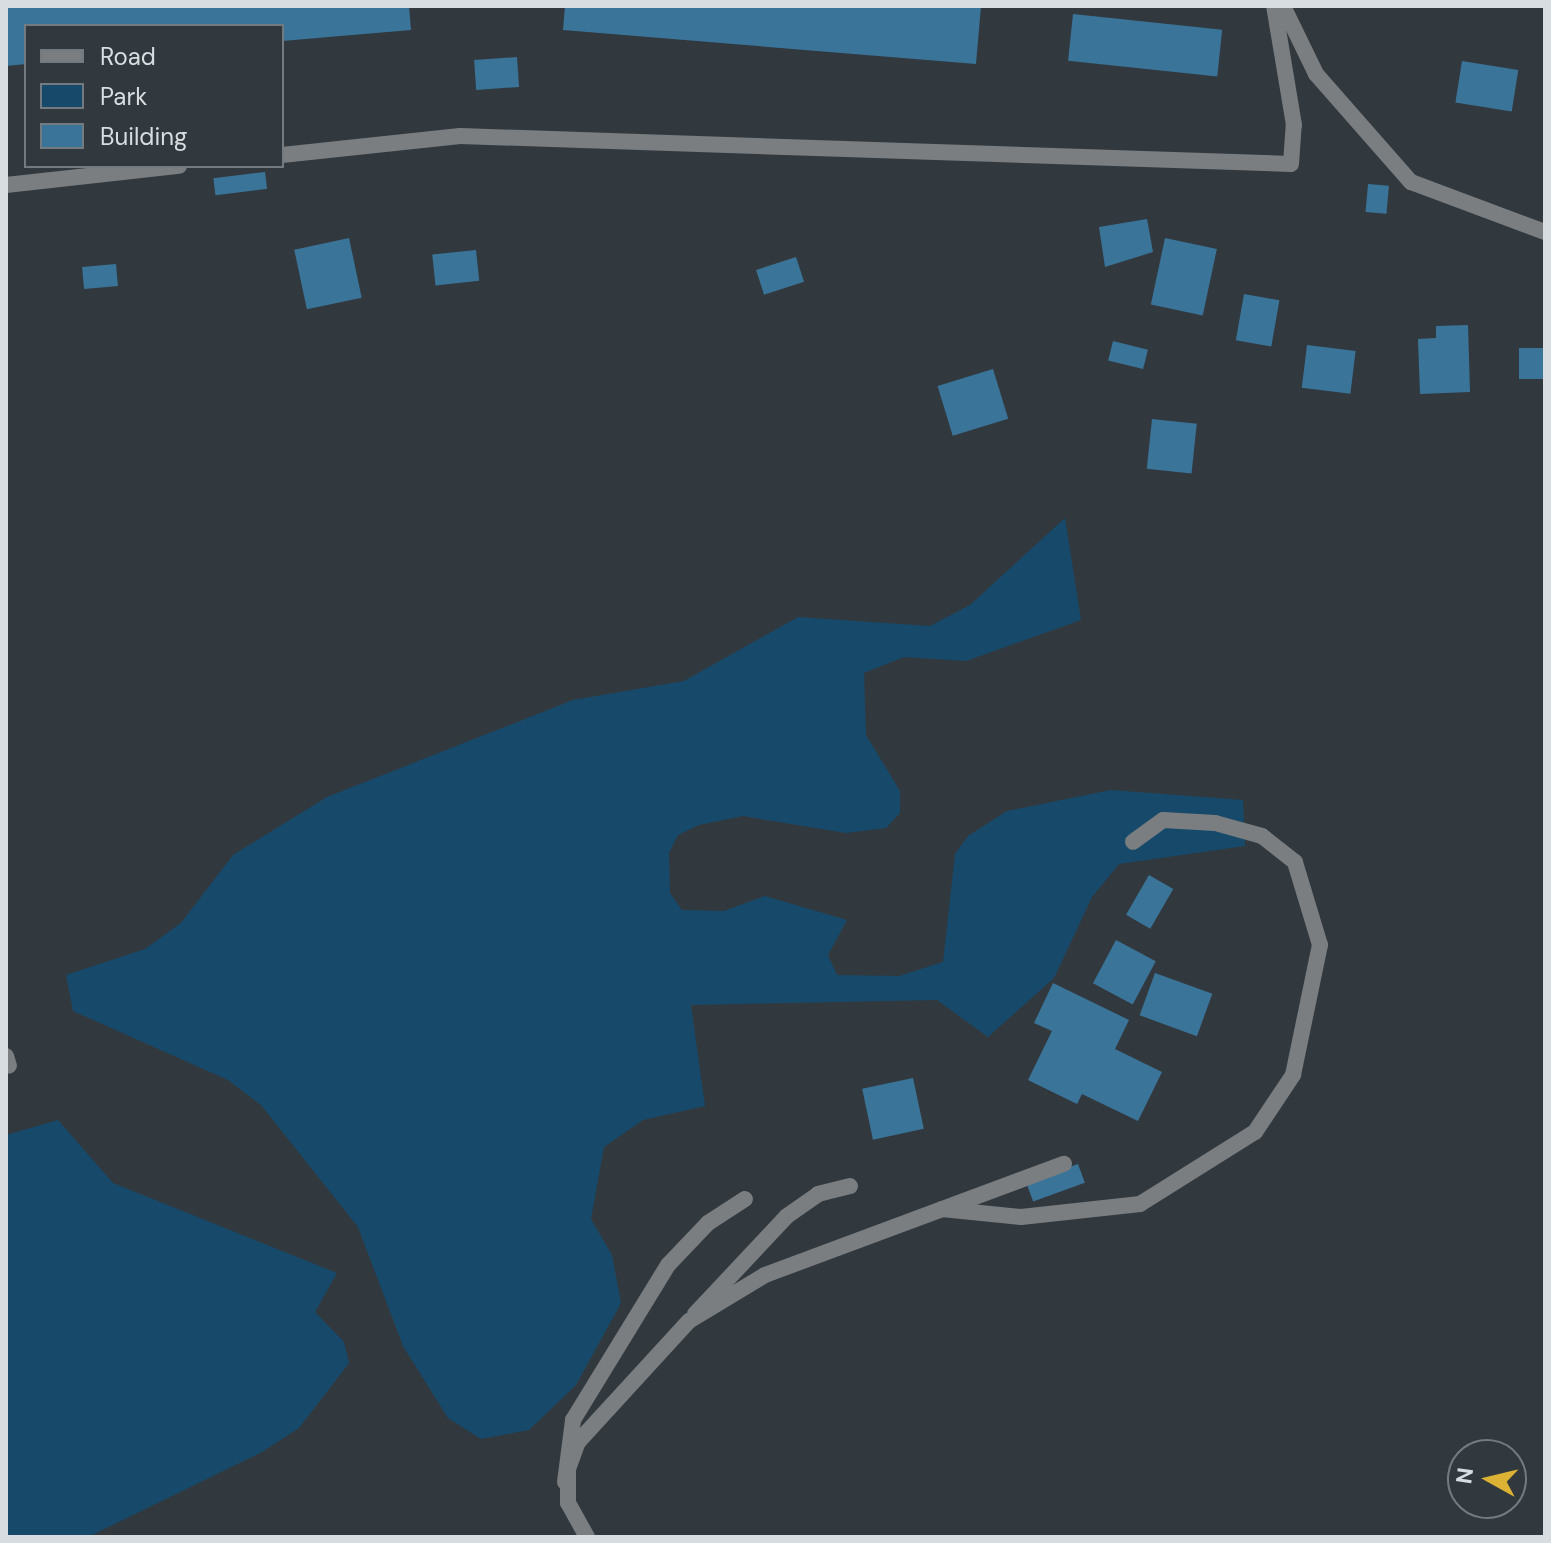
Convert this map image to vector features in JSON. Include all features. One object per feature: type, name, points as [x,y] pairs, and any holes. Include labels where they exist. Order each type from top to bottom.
[{"type":"street","points":[[284,155],[460,136],[1291,164],[1294,125],[1274,6]]},
{"type":"street","points":[[1283,6],[1316,74],[1411,182],[1545,232]]},
{"type":"street","points":[[6,185],[161,168]]},
{"type":"street","points":[[942,1209],[1021,1217],[1140,1204],[1255,1132],[1293,1075],[1320,945],[1295,862],[1262,836],[1215,823],[1163,820],[1133,842]]},
{"type":"street","points":[[689,1321],[765,1275],[1064,1164]]},
{"type":"street","points":[[568,1503],[568,1469],[578,1442],[787,1216],[818,1194],[850,1186]]},
{"type":"street","points":[[587,1537],[568,1503],[562,1463],[573,1420],[668,1265],[708,1223],[745,1199]]},
{"type":"green space","points":[[1065,518],[1081,620],[966,661],[904,657],[864,673],[866,735],[900,791],[900,813],[886,828],[846,833],[743,816],[699,825],[678,835],[669,853],[670,893],[682,910],[724,911],[765,896],[847,920],[828,955],[837,975],[899,976],[943,962],[955,854],[968,836],[1007,811],[1111,790],[1243,800],[1245,846],[1119,864],[1092,897],[1054,978],[988,1037],[937,1000],[691,1005],[705,1106],[643,1120],[604,1147],[591,1219],[612,1255],[621,1303],[576,1385],[529,1430],[481,1439],[448,1418],[403,1346],[358,1227],[261,1105],[228,1080],[73,1011],[66,975],[145,949],[181,923],[233,855],[327,797],[573,700],[684,681],[798,617],[930,626],[970,605]]},
{"type":"green space","points":[[58,1120],[113,1183],[337,1273],[315,1312],[344,1342],[349,1363],[299,1428],[262,1452],[88,1537],[6,1537],[6,1135]]},
{"type":"building","points":[[409,6],[411,30],[284,41],[284,24],[24,24],[24,64],[6,66],[6,8]]},
{"type":"building","points":[[565,6],[981,6],[976,64],[563,30]]},
{"type":"building","points":[[1073,14],[1222,30],[1217,76],[1068,61]]},
{"type":"building","points":[[517,57],[519,87],[476,90],[474,60]]},
{"type":"building","points":[[1462,61],[1518,70],[1512,111],[1455,102]]},
{"type":"building","points":[[265,172],[267,189],[215,195],[213,178]]},
{"type":"building","points":[[1368,184],[1389,186],[1386,214],[1366,212]]},
{"type":"building","points":[[1147,219],[1153,252],[1105,267],[1099,227]]},
{"type":"building","points":[[349,238],[362,298],[307,309],[294,250]]},
{"type":"building","points":[[1165,238],[1217,249],[1203,316],[1151,305]]},
{"type":"building","points":[[476,250],[479,281],[435,285],[432,255]]},
{"type":"building","points":[[796,257],[804,282],[764,295],[756,270]]},
{"type":"building","points":[[116,264],[118,286],[84,289],[82,267]]},
{"type":"building","points":[[1244,294],[1279,300],[1271,347],[1236,340]]},
{"type":"building","points":[[1468,325],[1470,392],[1420,394],[1418,339],[1436,338],[1436,326]]},
{"type":"building","points":[[1113,341],[1148,350],[1143,369],[1108,360]]},
{"type":"building","points":[[1307,345],[1356,351],[1350,394],[1302,388]]},
{"type":"building","points":[[1519,348],[1545,348],[1545,379],[1519,379]]},
{"type":"building","points":[[993,369],[1008,419],[953,436],[938,386]]},
{"type":"building","points":[[1152,419],[1197,424],[1192,473],[1147,469]]},
{"type":"building","points":[[1149,875],[1173,889],[1150,929],[1126,915]]},
{"type":"building","points":[[1116,940],[1156,961],[1133,1004],[1093,983]]},
{"type":"building","points":[[1155,973],[1212,994],[1197,1036],[1140,1015]]},
{"type":"building","points":[[1053,983],[1129,1020],[1115,1049],[1162,1072],[1138,1121],[1082,1094],[1077,1104],[1028,1080],[1052,1031],[1034,1023]]},
{"type":"building","points":[[913,1078],[924,1129],[873,1140],[862,1089]]},
{"type":"building","points":[[1078,1164],[1085,1183],[1033,1202],[1026,1183]]}]
